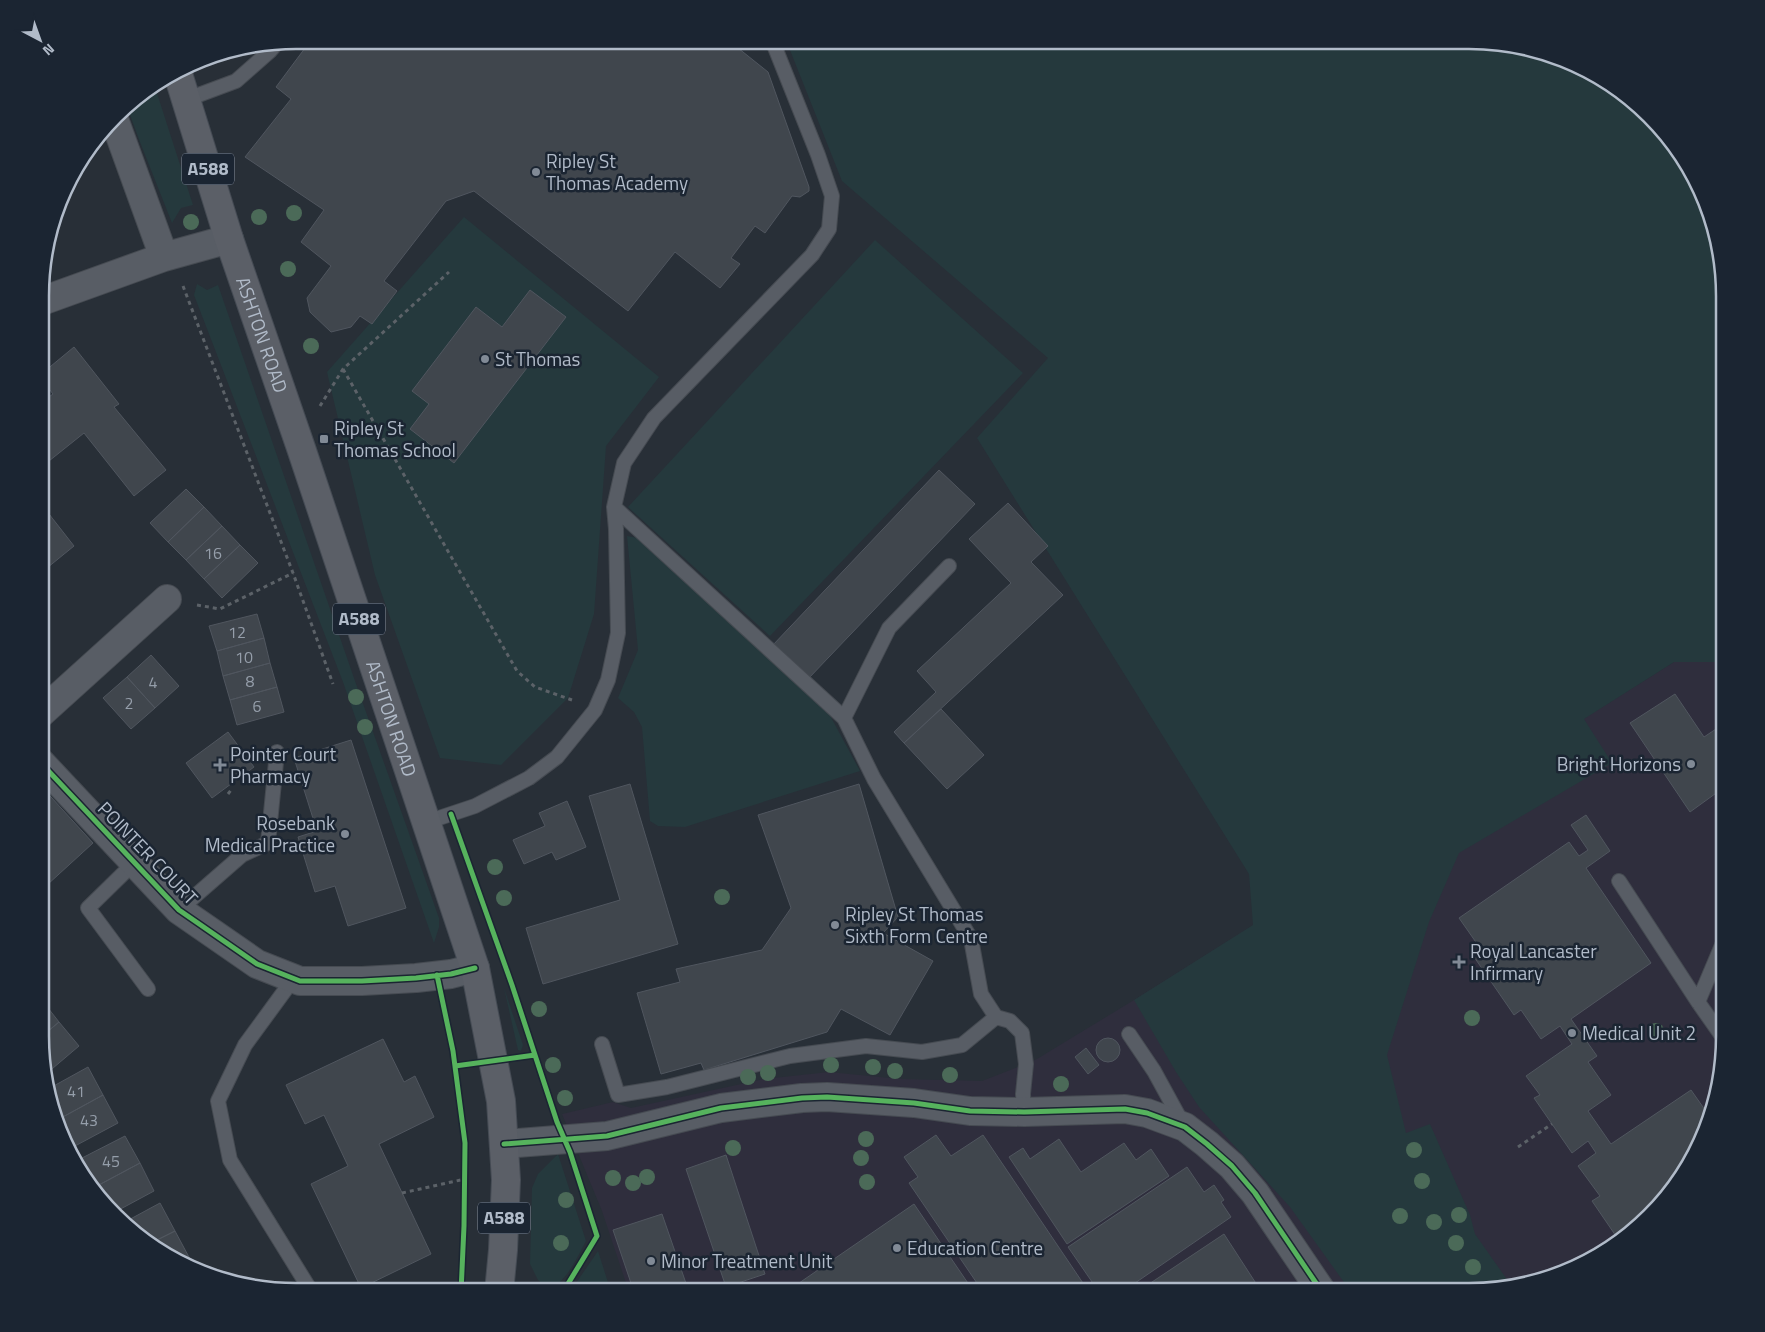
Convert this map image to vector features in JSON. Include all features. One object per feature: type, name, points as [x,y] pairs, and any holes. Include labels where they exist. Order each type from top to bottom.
[{"type":"main road","name":"ASHTON ROAD","points":[[179,78],[228,239],[301,448],[475,968],[501,1101],[506,1180],[500,1283]]},
{"type":"street","points":[[116,126],[164,257]]},
{"type":"street","points":[[49,298],[164,257],[228,239]]},
{"type":"street","points":[[49,706],[167,599]]},
{"type":"street","name":"POINTER COURT","points":[[49,772],[179,910],[257,964],[300,981],[380,980],[437,976],[475,968]]},
{"type":"street","points":[[504,1144],[608,1136],[721,1108],[802,1098],[827,1097],[914,1102],[970,1111],[1024,1112],[1125,1109],[1147,1113],[1184,1127],[1232,1166],[1254,1193],[1316,1283]]},
{"type":"lane","points":[[427,822],[475,806],[529,778],[557,757],[595,710],[608,680],[618,633],[614,506],[624,464],[654,418],[812,255],[829,229],[832,196],[818,155],[776,49]]},
{"type":"lane","points":[[185,100],[236,81],[271,50]]},
{"type":"lane","points":[[614,506],[844,718],[874,778],[971,939],[980,994],[996,1017],[1010,1021],[1022,1033],[1026,1064],[1023,1094],[1024,1112]]},
{"type":"lane","points":[[844,718],[889,628],[950,566]]},
{"type":"lane","points":[[179,910],[242,855],[268,843],[277,752]]},
{"type":"lane","points":[[134,863],[88,908],[148,989]]},
{"type":"lane","points":[[1619,881],[1716,1028]]},
{"type":"lane","points":[[1698,1002],[1716,958]]},
{"type":"lane","points":[[294,978],[245,1045],[218,1101],[230,1160],[305,1283]]},
{"type":"lane","points":[[602,1044],[618,1095],[668,1087],[790,1056],[866,1046],[922,1052],[962,1045],[996,1017]]},
{"type":"lane","points":[[1129,1034],[1154,1071],[1184,1127]]},
{"type":"path","points":[[317,410],[343,369],[448,272]]},
{"type":"path","points":[[183,285],[293,573],[333,684]]},
{"type":"path","points":[[343,369],[517,671],[535,687],[574,700]]},
{"type":"path","points":[[202,605],[220,609],[293,573]]},
{"type":"path","points":[[228,794],[231,790]]},
{"type":"path","points":[[1518,1147],[1552,1124]]},
{"type":"path","points":[[465,1170],[465,1188]]},
{"type":"path","points":[[402,1193],[465,1179]]},
{"type":"shaded area","name":"Royal Lancaster Infirmary","points":[[1674,662],[1716,662],[1716,1052],[1708,1100],[1691,1146],[1675,1174],[1644,1211],[1607,1242],[1579,1258],[1549,1270],[1518,1279],[1485,1283],[626,1283],[602,1211],[562,1114],[613,1102],[631,1108],[764,1079],[829,1072],[900,1079],[982,1081],[1037,1059]]},
{"type":"green space","points":[[790,49],[1485,49],[1502,51],[1518,53],[1549,62],[1579,74],[1607,90],[1644,121],[1675,158],[1691,186],[1703,216],[1712,247],[1716,280],[1716,662],[1674,662],[1584,719],[1612,763],[1459,853],[1429,922],[1387,1055],[1406,1133],[1430,1124],[1470,1215],[1475,1234],[1508,1280],[1485,1283],[1345,1283],[1290,1207],[1199,1107],[1176,1072],[1134,1000],[1253,925],[1249,874],[977,438],[1048,358],[842,181]]},
{"type":"green space","points":[[156,91],[193,205],[181,208],[172,223],[129,113]]},
{"type":"green space","points":[[464,217],[659,377],[606,446],[594,614],[568,698],[501,765],[440,758],[375,575],[327,372]]},
{"type":"green space","points":[[875,240],[1023,373],[770,636],[628,507]]},
{"type":"green space","points":[[197,284],[207,290],[218,285],[439,918],[439,927],[434,943],[343,682],[194,295]]},
{"type":"green space","points":[[627,536],[638,538],[827,710],[860,771],[685,827],[658,826],[650,821],[642,727],[634,712],[618,698],[638,650]]},
{"type":"green space","points":[[504,988],[523,1045],[521,1051],[518,1050]]},
{"type":"green space","points":[[558,1154],[586,1241],[575,1262],[558,1283],[541,1283],[530,1264],[532,1188],[538,1174]]},
{"type":"green space","points":[[598,1251],[608,1283],[576,1283]]},
{"type":"building","name":"Ripley St Thomas Academy","points":[[304,49],[739,49],[768,72],[809,191],[800,197],[792,196],[765,233],[755,226],[731,258],[740,264],[720,288],[675,252],[628,311],[474,191],[446,201],[384,281],[397,291],[372,324],[360,316],[351,327],[331,332],[310,312],[307,298],[331,266],[301,242],[324,210],[245,157],[291,99],[276,87]]},
{"type":"building","name":"St Thomas","points":[[530,290],[566,317],[454,463],[410,429],[429,404],[412,391],[476,307],[502,327]]},
{"type":"building","points":[[74,347],[119,404],[114,407],[166,470],[134,496],[84,433],[49,461],[49,397],[53,394],[49,389],[49,368]]},
{"type":"building","points":[[939,470],[975,504],[808,679],[772,646]]},
{"type":"building","points":[[186,489],[204,507],[168,542],[150,523]]},
{"type":"building","points":[[1008,503],[1048,546],[1031,562],[1063,595],[904,743],[894,732],[936,692],[917,671],[1011,583],[969,539]]},
{"type":"building","points":[[204,507],[222,526],[186,560],[168,542]]},
{"type":"building","points":[[49,514],[74,546],[49,566]]},
{"type":"building","points":[[222,526],[240,545],[204,579],[186,560]]},
{"type":"building","points":[[240,545],[258,563],[222,598],[204,579]]},
{"type":"building","points":[[257,614],[264,638],[217,651],[209,626]]},
{"type":"building","points":[[264,638],[270,663],[223,676],[217,651]]},
{"type":"building","points":[[151,655],[179,686],[155,708],[127,677]]},
{"type":"building","points":[[270,663],[277,687],[230,700],[223,676]]},
{"type":"building","points":[[127,677],[155,708],[131,729],[103,698]]},
{"type":"building","points":[[277,687],[284,712],[237,725],[230,700]]},
{"type":"building","name":"Bright Horizons","points":[[1675,694],[1704,737],[1716,729],[1716,793],[1690,812],[1630,723]]},
{"type":"building","points":[[941,709],[984,755],[947,789],[904,743]]},
{"type":"building","name":"Pointer Court Pharmacy","points":[[228,732],[254,767],[212,798],[186,763]]},
{"type":"building","name":"Rosebank Medical Practice","points":[[351,740],[406,908],[348,926],[335,886],[315,892],[298,837],[317,831],[294,758]]},
{"type":"building","points":[[630,784],[678,944],[543,984],[526,928],[620,900],[589,796]]},
{"type":"building","name":"Ripley St Thomas Sixth Form Centre","points":[[859,784],[898,917],[883,933],[933,961],[890,1035],[841,1009],[827,1032],[704,1070],[701,1063],[661,1074],[637,993],[680,982],[676,969],[762,950],[791,908],[758,815]]},
{"type":"building","points":[[49,795],[93,843],[49,883]]},
{"type":"building","points":[[567,801],[586,847],[556,860],[552,852],[524,864],[513,840],[545,826],[539,813]]},
{"type":"building","name":"Medical Unit 2","points":[[1586,815],[1610,851],[1586,868],[1651,963],[1571,1019],[1597,1056],[1588,1062],[1611,1095],[1588,1111],[1611,1144],[1691,1090],[1705,1110],[1691,1146],[1675,1174],[1644,1211],[1616,1235],[1592,1201],[1600,1196],[1578,1166],[1596,1153],[1588,1141],[1572,1153],[1534,1098],[1540,1095],[1526,1076],[1572,1044],[1560,1026],[1541,1039],[1521,1010],[1514,1015],[1472,954],[1480,948],[1459,918],[1569,842],[1579,856],[1588,850],[1571,825]]},
{"type":"building","points":[[49,1009],[59,1022],[49,1030]]},
{"type":"building","points":[[59,1022],[79,1046],[51,1070],[49,1052],[49,1030]]},
{"type":"building","points":[[1108,1038],[1113,1039],[1119,1045],[1119,1055],[1113,1061],[1108,1062],[1103,1061],[1097,1055],[1096,1050],[1097,1045],[1103,1039]]},
{"type":"building","points":[[383,1039],[404,1082],[415,1076],[434,1117],[379,1144],[431,1254],[371,1283],[359,1283],[311,1184],[348,1166],[324,1115],[305,1124],[286,1085]]},
{"type":"building","points":[[1086,1048],[1099,1065],[1088,1074],[1075,1057]]},
{"type":"building","points":[[88,1067],[103,1095],[62,1117],[53,1086]]},
{"type":"building","points":[[103,1095],[118,1123],[75,1146],[62,1117]]},
{"type":"building","points":[[936,1135],[951,1156],[983,1135],[1083,1283],[977,1283],[909,1183],[918,1177],[904,1157]]},
{"type":"building","points":[[125,1136],[140,1163],[99,1185],[82,1158]]},
{"type":"building","points":[[1059,1139],[1081,1172],[1124,1143],[1136,1160],[1151,1149],[1169,1176],[1067,1244],[1009,1157],[1023,1148],[1030,1159]]},
{"type":"building","points":[[726,1155],[765,1274],[738,1283],[725,1283],[686,1169]]},
{"type":"building","points":[[140,1163],[154,1191],[120,1210],[99,1185]]},
{"type":"building","points":[[1187,1167],[1204,1192],[1214,1185],[1224,1200],[1221,1202],[1231,1217],[1135,1283],[1093,1283],[1068,1247]]},
{"type":"building","points":[[160,1203],[175,1231],[156,1240],[130,1219]]},
{"type":"building","name":"Education Centre","points":[[914,1204],[968,1283],[799,1283]]},
{"type":"building","name":"Minor Treatment Unit","points":[[662,1214],[686,1283],[631,1283],[613,1230]]},
{"type":"building","points":[[175,1231],[190,1259],[186,1258],[156,1240]]},
{"type":"building","points":[[1224,1234],[1256,1283],[1150,1283]]},
{"type":"cycle path","points":[[49,772],[179,910],[257,964],[300,981],[362,981],[416,978],[451,974],[475,968]]},
{"type":"cycle path","points":[[451,814],[512,985],[557,1122],[570,1152],[597,1236],[568,1283]]},
{"type":"cycle path","points":[[437,975],[453,1051],[465,1143],[461,1283]]},
{"type":"cycle path","points":[[455,1066],[535,1055]]},
{"type":"cycle path","points":[[504,1144],[607,1136],[721,1108],[802,1098],[827,1097],[914,1103],[970,1111],[1024,1112],[1125,1109],[1147,1113],[1185,1127],[1232,1166],[1255,1193],[1316,1283]]},
{"type":"place","name":"Ripley St Thomas Academy","points":[[536,172]]},
{"type":"place","name":"St Thomas","points":[[485,359]]},
{"type":"place","name":"Ripley St Thomas School","points":[[324,439]]},
{"type":"place","name":"Bright Horizons","points":[[1691,764]]},
{"type":"place","name":"Pointer Court Pharmacy","points":[[220,765]]},
{"type":"place","name":"Rosebank Medical Practice","points":[[345,834]]},
{"type":"place","name":"Ripley St Thomas Sixth Form Centre","points":[[835,925]]},
{"type":"place","name":"Royal Lancaster Infirmary","points":[[1459,962]]},
{"type":"place","name":"Medical Unit 2","points":[[1572,1033]]},
{"type":"place","name":"Education Centre","points":[[897,1248]]},
{"type":"place","name":"Minor Treatment Unit","points":[[651,1261]]}]
